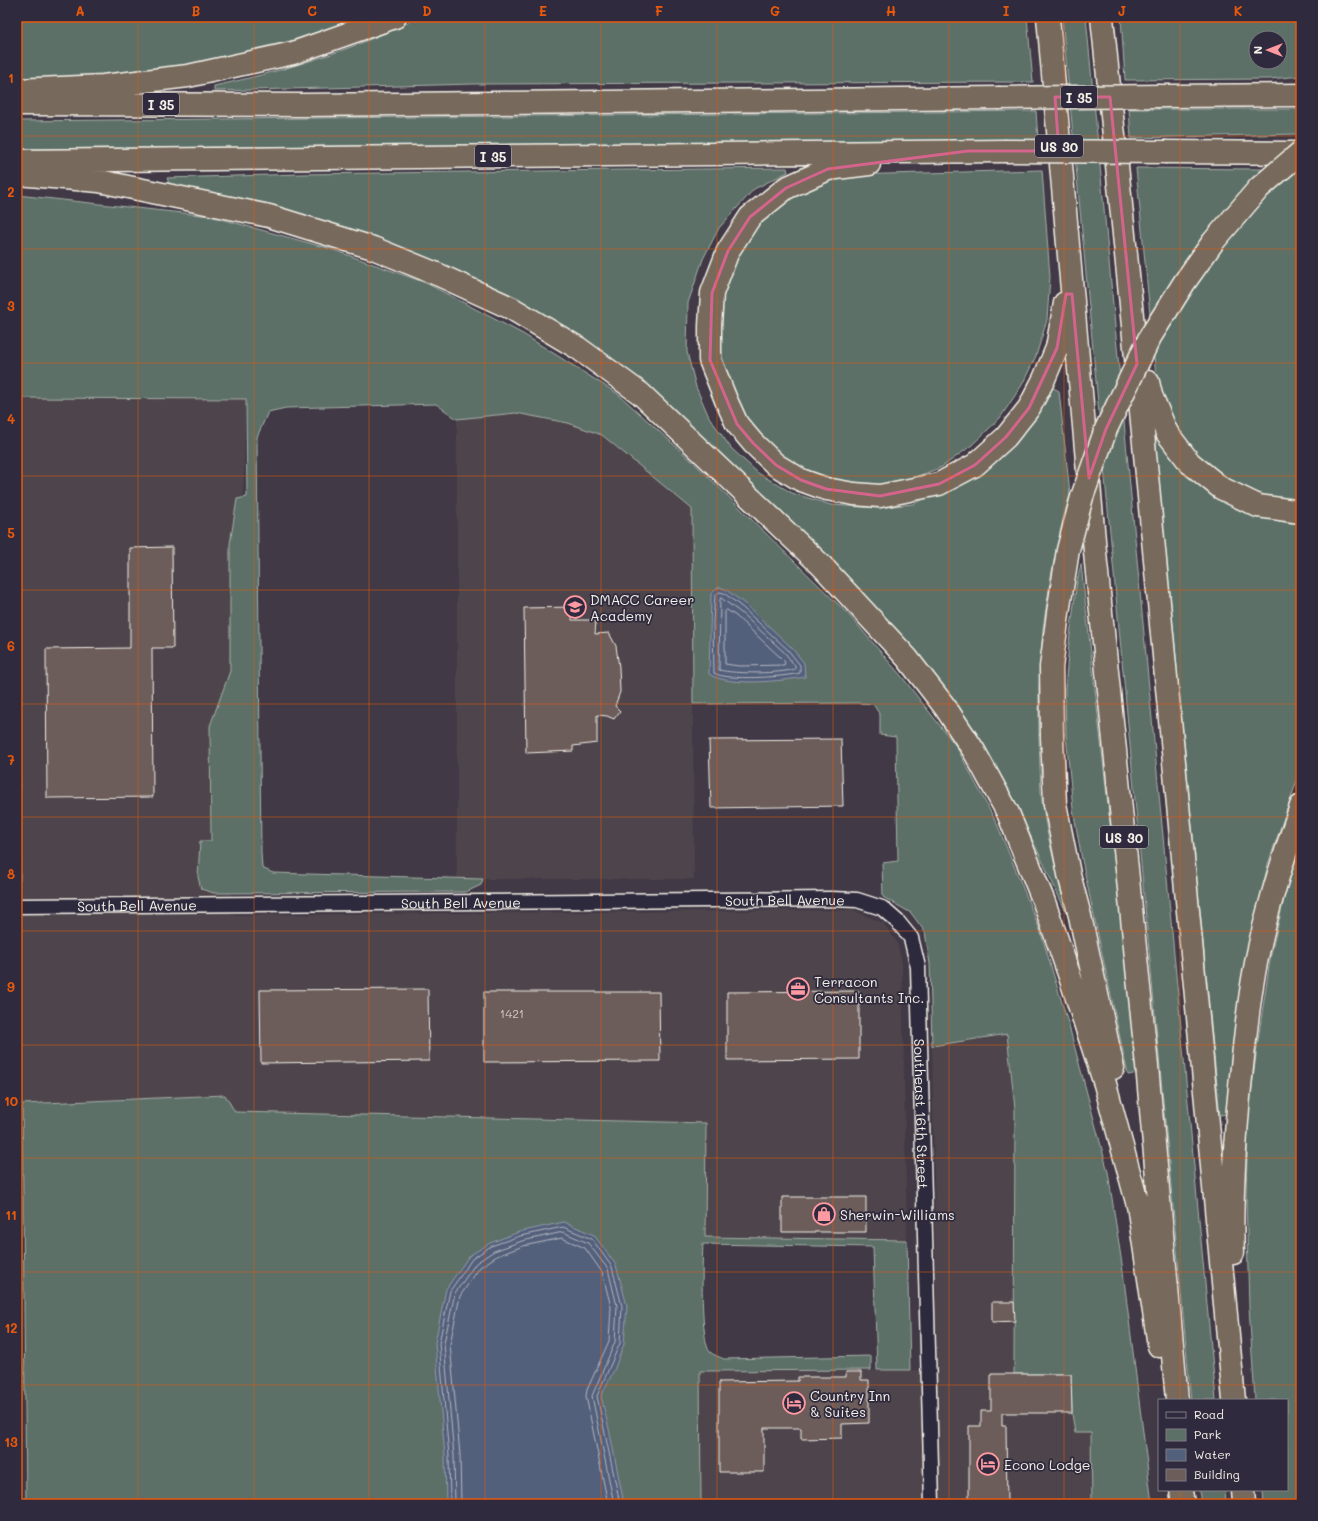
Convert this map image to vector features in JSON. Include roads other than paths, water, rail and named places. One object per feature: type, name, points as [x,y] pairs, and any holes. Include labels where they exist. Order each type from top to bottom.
[{"type":"highway","points":[[17,90],[103,86],[188,76],[293,54],[395,17]]},
{"type":"highway","name":"US 30","points":[[1048,17],[1096,563],[1148,1074],[1177,1399]]},
{"type":"highway","points":[[1104,23],[1130,284],[1234,1399]]},
{"type":"highway","points":[[1219,96],[1301,85]]},
{"type":"highway","name":"I 35","points":[[17,104],[304,105],[1301,95]]},
{"type":"highway","points":[[968,151],[828,169],[786,188],[750,217],[728,251],[712,293],[710,360],[737,424],[776,465],[801,480],[826,489],[854,494],[880,496],[938,484],[975,465],[1006,437],[1029,408],[1044,379],[1057,348],[1070,274]]},
{"type":"highway","name":"I 35","points":[[17,161],[968,151],[1299,153]]},
{"type":"highway","points":[[1167,1399],[1140,1213],[1116,1081],[1080,916],[1069,874],[1057,812],[1052,736],[1051,667],[1068,550],[1082,497],[1106,429],[1150,337],[1213,242],[1259,188],[1299,153]]},
{"type":"highway","points":[[17,174],[99,181],[269,216],[373,248],[439,275],[511,308],[578,348],[641,394],[731,478],[827,572],[907,658],[945,707],[974,750],[1008,813],[1044,902],[1067,966],[1104,1084],[1140,1213]]},
{"type":"highway","points":[[1130,284],[1151,395],[1167,432],[1190,463],[1221,488],[1258,506],[1301,512]]},
{"type":"highway","points":[[1241,1399],[1233,1244],[1235,1149],[1244,1043],[1254,977],[1267,917],[1287,846],[1301,806]]},
{"type":"highway","points":[[1181,1491],[1183,1504]]},
{"type":"highway","points":[[1185,1491],[1186,1504]]},
{"type":"highway","points":[[1244,1491],[1245,1504]]},
{"type":"street","name":"South Bell Avenue","points":[[17,906],[831,899],[857,900],[882,908],[898,922]]},
{"type":"street","name":"Southeast 16th Street","points":[[898,922],[911,938],[918,967],[932,1504]]},
{"type":"water","points":[[719,587],[725,589],[745,604],[791,647],[804,663],[805,677],[783,680],[742,682],[729,681],[709,674],[711,594]]},
{"type":"water","points":[[564,1222],[594,1235],[616,1265],[627,1306],[624,1344],[614,1370],[601,1396],[624,1504],[446,1504],[445,1456],[435,1343],[446,1289],[469,1256],[490,1243],[519,1232]]},
{"type":"place","name":"DMACC Career Academy","points":[[575,607]]},
{"type":"place","name":"Terracon Consultants Inc.","points":[[798,989]]},
{"type":"place","name":"Sherwin-Williams","points":[[824,1214]]},
{"type":"place","name":"Country Inn & Suites","points":[[794,1403]]},
{"type":"place","name":"Econo Lodge","points":[[988,1464]]}]
